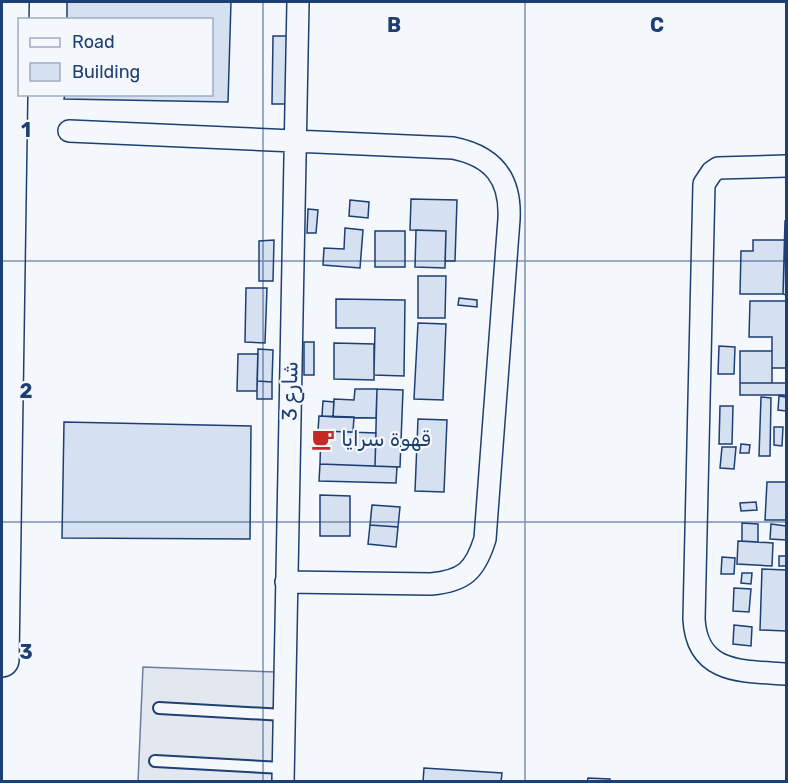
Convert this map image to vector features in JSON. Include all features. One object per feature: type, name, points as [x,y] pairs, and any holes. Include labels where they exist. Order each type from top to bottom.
[{"type":"main road","points":[[2,660],[12,2]]},
{"type":"street","name":"شارع 3","points":[[283,775],[298,2]]},
{"type":"street","points":[[69,131],[453,148],[470,151],[485,159],[497,171],[508,194],[510,219],[485,539],[479,558],[467,573],[450,582],[430,584],[286,582]]},
{"type":"street","points":[[786,166],[718,168],[712,172],[704,184],[694,619],[694,632],[698,643],[714,662],[737,670],[786,674]]},
{"type":"lane","points":[[159,708],[284,715]]},
{"type":"lane","points":[[155,761],[283,775]]},
{"type":"shaded area","points":[[143,667],[277,672],[273,781],[138,782]]},
{"type":"building","points":[[67,2],[231,2],[228,102],[64,99],[65,96],[213,96],[213,18],[67,18]]},
{"type":"building","points":[[273,36],[289,36],[289,104],[272,104]]},
{"type":"building","points":[[411,199],[457,200],[455,261],[445,261],[446,231],[410,230]]},
{"type":"building","points":[[350,200],[369,202],[368,218],[349,216]]},
{"type":"building","points":[[308,209],[318,210],[316,233],[307,233]]},
{"type":"building","points":[[786,221],[786,295],[783,294]]},
{"type":"building","points":[[345,228],[363,230],[360,268],[323,265],[324,248],[344,249]]},
{"type":"building","points":[[416,230],[446,231],[445,268],[415,267]]},
{"type":"building","points":[[375,231],[405,231],[405,267],[375,267]]},
{"type":"building","points":[[274,240],[273,281],[259,281],[259,241]]},
{"type":"building","points":[[753,240],[785,240],[783,294],[740,294],[741,251],[753,251]]},
{"type":"building","points":[[418,276],[446,276],[445,318],[418,318]]},
{"type":"building","points":[[246,288],[267,288],[265,343],[245,342]]},
{"type":"building","points":[[459,298],[477,300],[477,307],[458,305]]},
{"type":"building","points":[[336,299],[405,300],[404,376],[374,375],[375,328],[336,328]]},
{"type":"building","points":[[750,301],[786,301],[786,368],[772,368],[772,337],[749,337]]},
{"type":"building","points":[[418,323],[446,324],[443,400],[414,399]]},
{"type":"building","points":[[304,342],[314,342],[314,375],[304,375]]},
{"type":"building","points":[[334,343],[374,344],[374,380],[334,379]]},
{"type":"building","points":[[719,346],[735,347],[734,374],[718,374]]},
{"type":"building","points":[[258,349],[273,350],[272,382],[257,381]]},
{"type":"building","points":[[740,351],[772,351],[772,383],[740,383]]},
{"type":"building","points":[[238,354],[258,354],[257,391],[237,391]]},
{"type":"building","points":[[257,381],[272,382],[272,399],[257,399]]},
{"type":"building","points":[[740,383],[786,383],[786,395],[740,395]]},
{"type":"building","points":[[355,389],[377,389],[376,418],[333,417],[334,399],[354,400]]},
{"type":"building","points":[[377,389],[403,390],[400,467],[375,466]]},
{"type":"building","points":[[779,396],[786,397],[786,411],[778,410]]},
{"type":"building","points":[[761,397],[771,398],[770,456],[759,456]]},
{"type":"building","points":[[323,401],[334,402],[333,417],[322,416]]},
{"type":"building","points":[[720,406],[733,406],[732,444],[719,444]]},
{"type":"building","points":[[319,416],[354,417],[353,432],[318,431]]},
{"type":"building","points":[[418,419],[447,420],[444,492],[415,491]]},
{"type":"building","points":[[64,422],[251,426],[250,539],[62,538]]},
{"type":"building","points":[[774,427],[783,427],[782,446],[774,445]]},
{"type":"building","points":[[321,431],[376,433],[375,466],[320,464]]},
{"type":"building","points":[[741,444],[750,445],[749,453],[740,453]]},
{"type":"building","points":[[722,447],[736,447],[734,469],[720,468]]},
{"type":"building","points":[[320,464],[397,467],[396,483],[319,481]]},
{"type":"building","points":[[767,482],[786,482],[786,520],[765,520]]},
{"type":"building","points":[[320,495],[350,496],[350,536],[320,536]]},
{"type":"building","points":[[756,502],[757,510],[741,511],[740,503]]},
{"type":"building","points":[[372,505],[400,507],[398,527],[370,525]]},
{"type":"building","points":[[742,523],[758,524],[758,542],[742,541]]},
{"type":"building","points":[[771,524],[786,526],[786,540],[770,539]]},
{"type":"building","points":[[370,525],[398,527],[396,547],[368,544]]},
{"type":"building","points":[[738,541],[773,543],[772,566],[737,564]]},
{"type":"building","points":[[779,556],[786,556],[786,566],[779,566]]},
{"type":"building","points":[[722,557],[735,558],[734,574],[721,574]]},
{"type":"building","points":[[762,569],[786,570],[786,631],[760,630]]},
{"type":"building","points":[[742,573],[752,573],[751,584],[741,583]]},
{"type":"building","points":[[734,588],[751,589],[749,612],[733,611]]},
{"type":"building","points":[[734,625],[752,627],[751,646],[733,644]]},
{"type":"building","points":[[424,768],[502,773],[501,782],[423,782]]},
{"type":"building","points":[[588,778],[610,779],[610,782],[587,782]]},
{"type":"place","name":"قهوة سرايا","points":[[323,439]]}]
